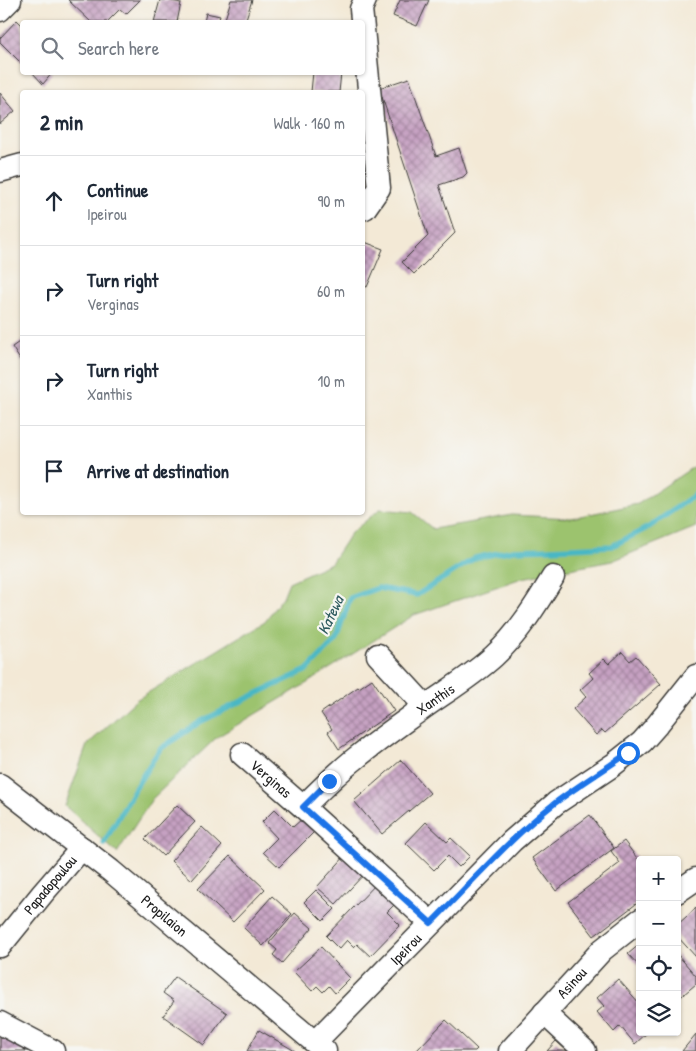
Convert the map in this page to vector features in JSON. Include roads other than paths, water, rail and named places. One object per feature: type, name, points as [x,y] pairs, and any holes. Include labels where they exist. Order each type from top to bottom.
[{"type":"street","points":[[0,10],[10,0]]},
{"type":"street","points":[[362,20],[361,8],[365,0]]},
{"type":"street","points":[[365,48],[379,188],[365,208]]},
{"type":"street","points":[[0,171],[20,166]]},
{"type":"street","name":"Xanthis","points":[[303,807],[356,758],[475,672],[495,655],[518,630],[537,604],[553,577]]},
{"type":"street","points":[[378,656],[426,706]]},
{"type":"street","name":"Ipeirou","points":[[320,1046],[431,923],[512,841],[556,803],[642,742],[696,676]]},
{"type":"street","name":"Verginas","points":[[242,754],[431,923]]},
{"type":"street","name":"Propilaion","points":[[0,785],[117,876],[320,1046]]},
{"type":"street","name":"Papadopoulou","points":[[0,946],[82,848]]},
{"type":"street","name":"Asinou","points":[[510,1051],[602,950],[636,923]]},
{"type":"street","points":[[544,1014],[586,1051]]},
{"type":"street","points":[[0,1023],[53,1051]]},
{"type":"waterway","name":"Katewa","points":[[104,843],[135,788],[160,749],[200,722],[307,670],[336,640],[350,598],[378,588],[417,595],[475,558],[513,550],[612,546],[649,527],[696,494]]}]
